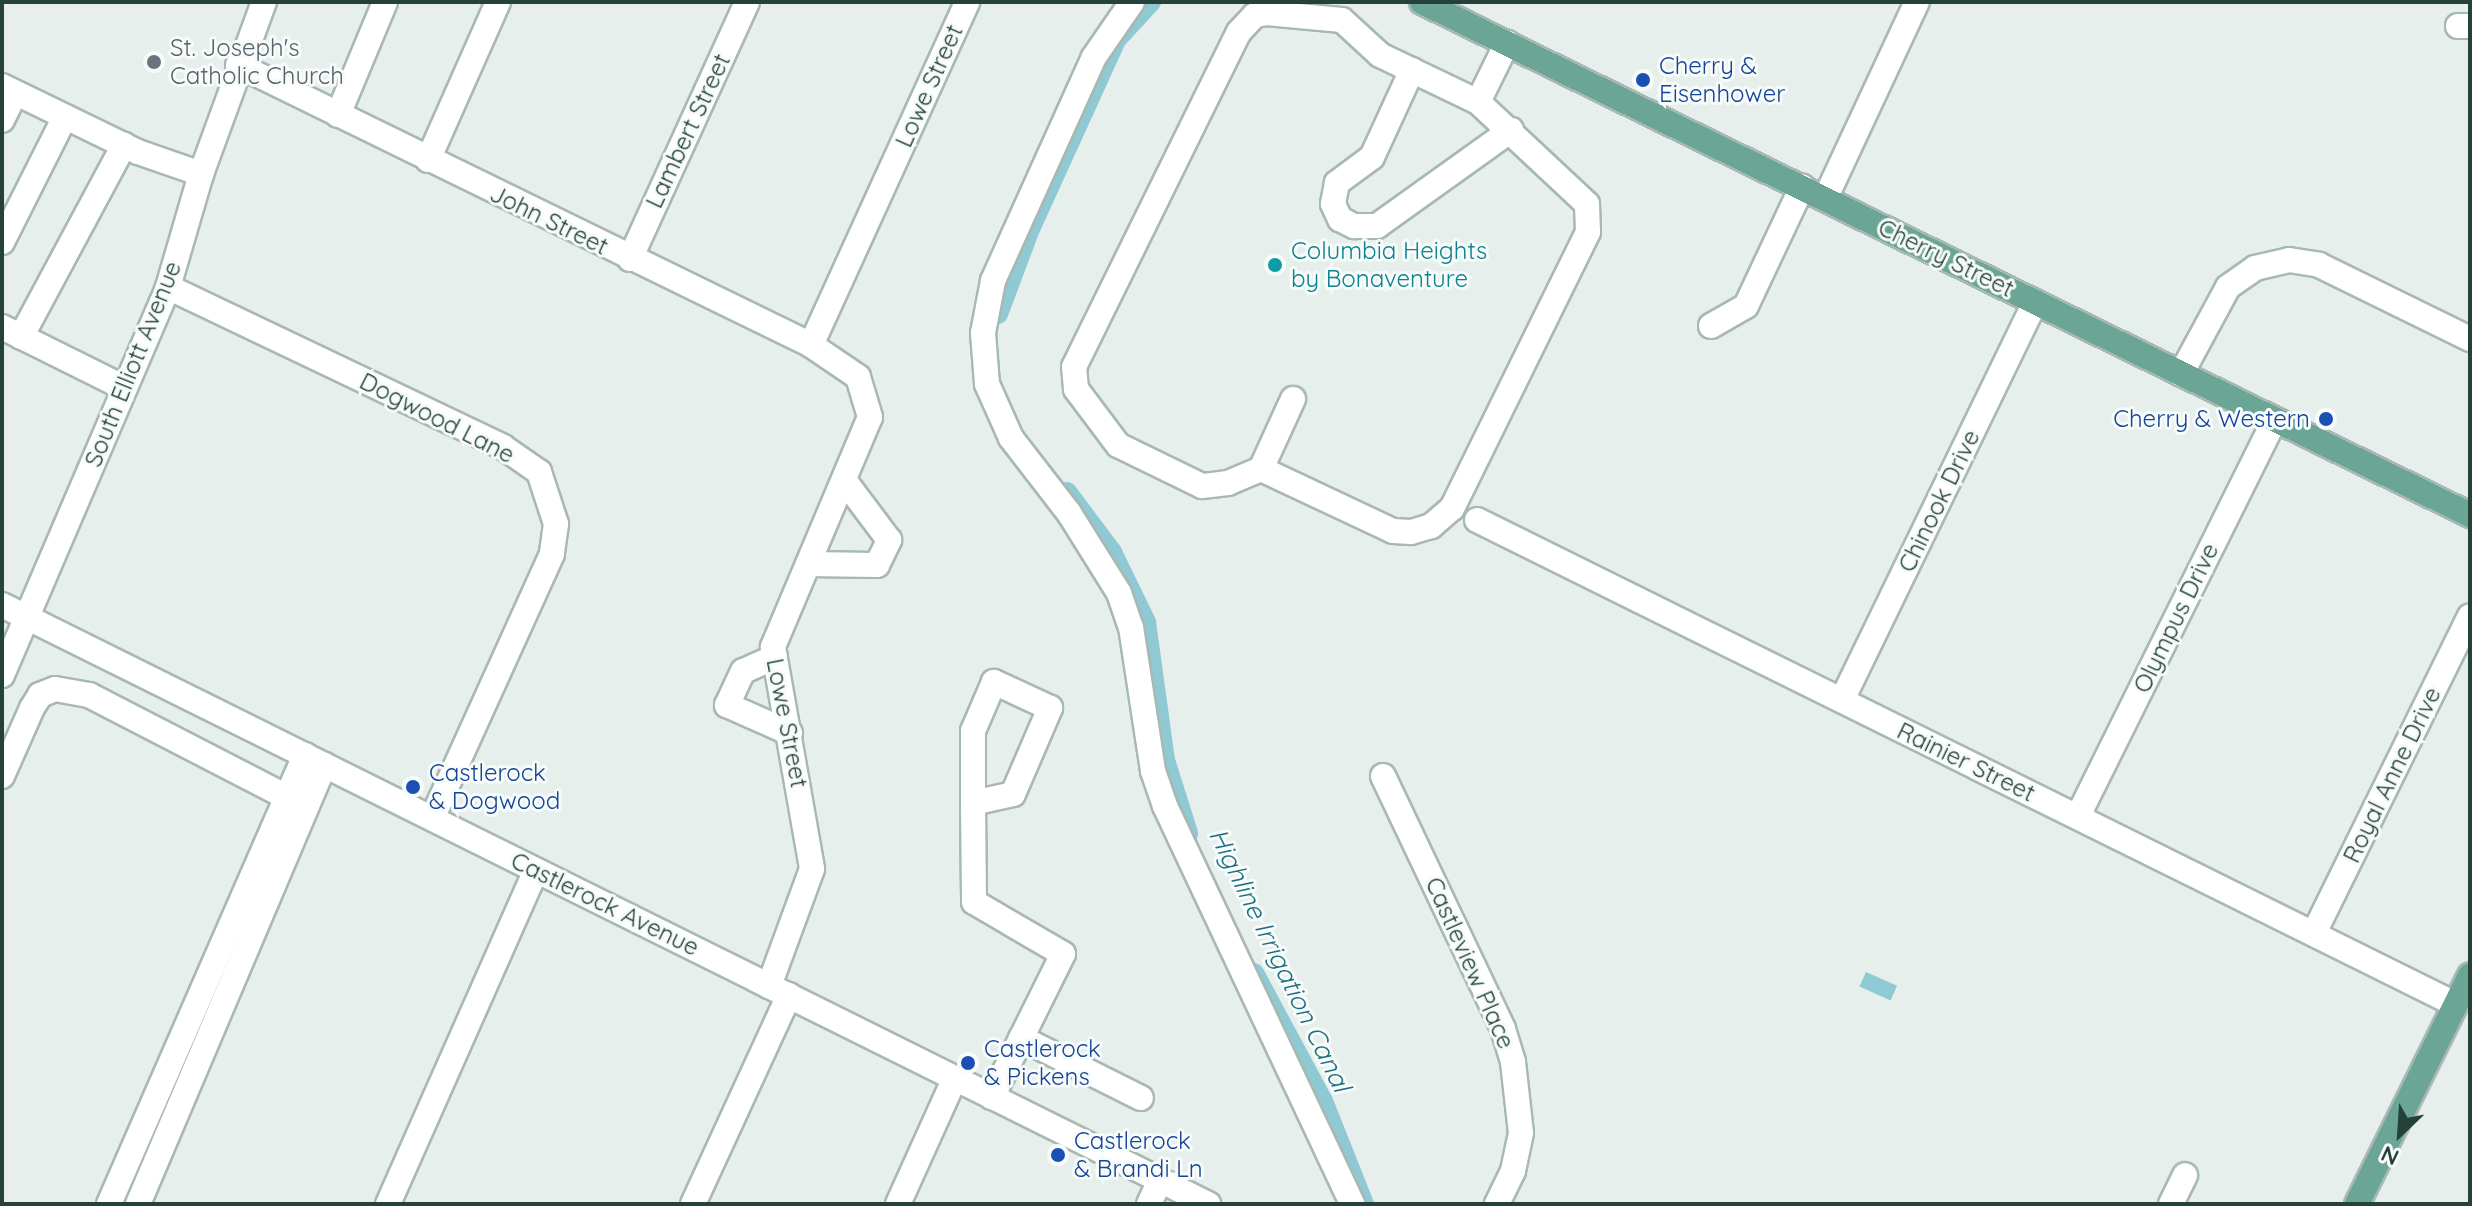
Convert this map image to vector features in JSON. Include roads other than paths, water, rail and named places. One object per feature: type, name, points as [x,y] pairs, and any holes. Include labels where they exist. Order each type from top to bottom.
[{"type":"main road","name":"Cherry Street","points":[[1422,2],[2470,515]]},
{"type":"main road","points":[[2357,1204],[2470,975]]},
{"type":"street","name":"South Elliott Avenue","points":[[2,675],[168,287],[201,174],[238,65],[264,2]]},
{"type":"street","points":[[338,115],[385,2]]},
{"type":"street","points":[[428,160],[498,2]]},
{"type":"street","name":"Lambert Street","points":[[630,259],[747,2]]},
{"type":"street","name":"Lowe Street","points":[[811,345],[967,2]]},
{"type":"street","points":[[1132,2],[1094,57],[993,281],[983,333],[987,384],[1011,438],[1069,513],[1119,593],[1131,627],[1153,771],[1165,806],[1352,1204]]},
{"type":"street","points":[[1825,199],[1917,2]]},
{"type":"street","points":[[1261,469],[1393,531],[1431,526],[1452,508],[1590,220],[1587,204],[1511,130],[1478,102],[1365,45],[1347,11],[1266,13],[1246,22],[1074,367],[1076,389],[1118,445],[1202,486],[1228,483],[1261,469],[1293,399]]},
{"type":"street","points":[[1478,102],[1507,43]]},
{"type":"street","name":"John Street","points":[[238,65],[811,345],[858,377]]},
{"type":"street","points":[[1412,70],[1372,157],[1337,183],[1333,204],[1340,219],[1354,226],[1377,226],[1511,130]]},
{"type":"street","points":[[2,120],[8,90],[124,145],[201,174]]},
{"type":"street","points":[[2,242],[65,117]]},
{"type":"street","points":[[124,145],[12,332],[125,388]]},
{"type":"street","points":[[1711,326],[1746,306],[1802,187]]},
{"type":"street","points":[[2181,374],[2228,287],[2255,268],[2280,261],[2319,265],[2470,339]]},
{"type":"street","name":"Dogwood Lane","points":[[168,287],[503,447],[539,472],[556,524],[552,554],[432,818]]},
{"type":"street","name":"Chinook Drive","points":[[1842,700],[2035,302]]},
{"type":"street","name":"Lowe Street","points":[[693,1204],[779,991],[812,869],[773,647],[870,417],[858,377]]},
{"type":"street","name":"Olympus Drive","points":[[2078,816],[2274,421]]},
{"type":"street","points":[[808,564],[877,565],[889,540],[844,480]]},
{"type":"street","name":"Rainier Street","points":[[1477,520],[2455,1004]]},
{"type":"street","name":"Castlerock Avenue","points":[[2,605],[1208,1204]]},
{"type":"street","name":"Royal Anne Drive","points":[[2314,933],[2470,616]]},
{"type":"street","points":[[775,657],[743,671],[727,705],[790,733]]},
{"type":"street","points":[[973,803],[1013,794],[1050,708],[994,682],[973,731],[973,803],[974,902],[1063,954],[992,1097]]},
{"type":"street","points":[[2,776],[32,708],[40,695],[55,689],[89,695],[287,797]]},
{"type":"street","points":[[109,1204],[287,797],[315,760]]},
{"type":"street","points":[[139,1204],[315,760]]},
{"type":"street","name":"Castleview Place","points":[[1383,776],[1503,1029],[1513,1062],[1521,1133],[1513,1171],[1497,1204]]},
{"type":"street","points":[[388,1204],[536,870]]},
{"type":"street","points":[[1021,1038],[1141,1098]]},
{"type":"street","points":[[898,1204],[955,1078]]},
{"type":"street","points":[[2171,1204],[2185,1175]]},
{"type":"street","points":[[1149,1204],[1160,1180]]},
{"type":"water","points":[[1866,972],[1897,986],[1891,1000],[1859,987]]},
{"type":"waterway","name":"Highline Irrigation Canal","points":[[998,314],[1030,229],[1116,40],[1151,2]]},
{"type":"waterway","name":"Highline Irrigation Canal","points":[[1067,492],[1112,552],[1146,622],[1165,760],[1188,833]]},
{"type":"waterway","name":"Highline Irrigation Canal","points":[[1254,973],[1323,1101],[1364,1204]]},
{"type":"place","name":"St. Joseph's Catholic Church","points":[[154,62]]},
{"type":"place","name":"Cherry & Eisenhower","points":[[1643,80]]},
{"type":"place","name":"Columbia Heights by Bonaventure","points":[[1275,265]]},
{"type":"place","name":"Cherry & Western","points":[[2326,419]]},
{"type":"place","name":"Castlerock & Dogwood","points":[[413,787]]},
{"type":"place","name":"Castlerock & Pickens","points":[[968,1063]]},
{"type":"place","name":"Castlerock & Brandi Ln","points":[[1058,1155]]}]
